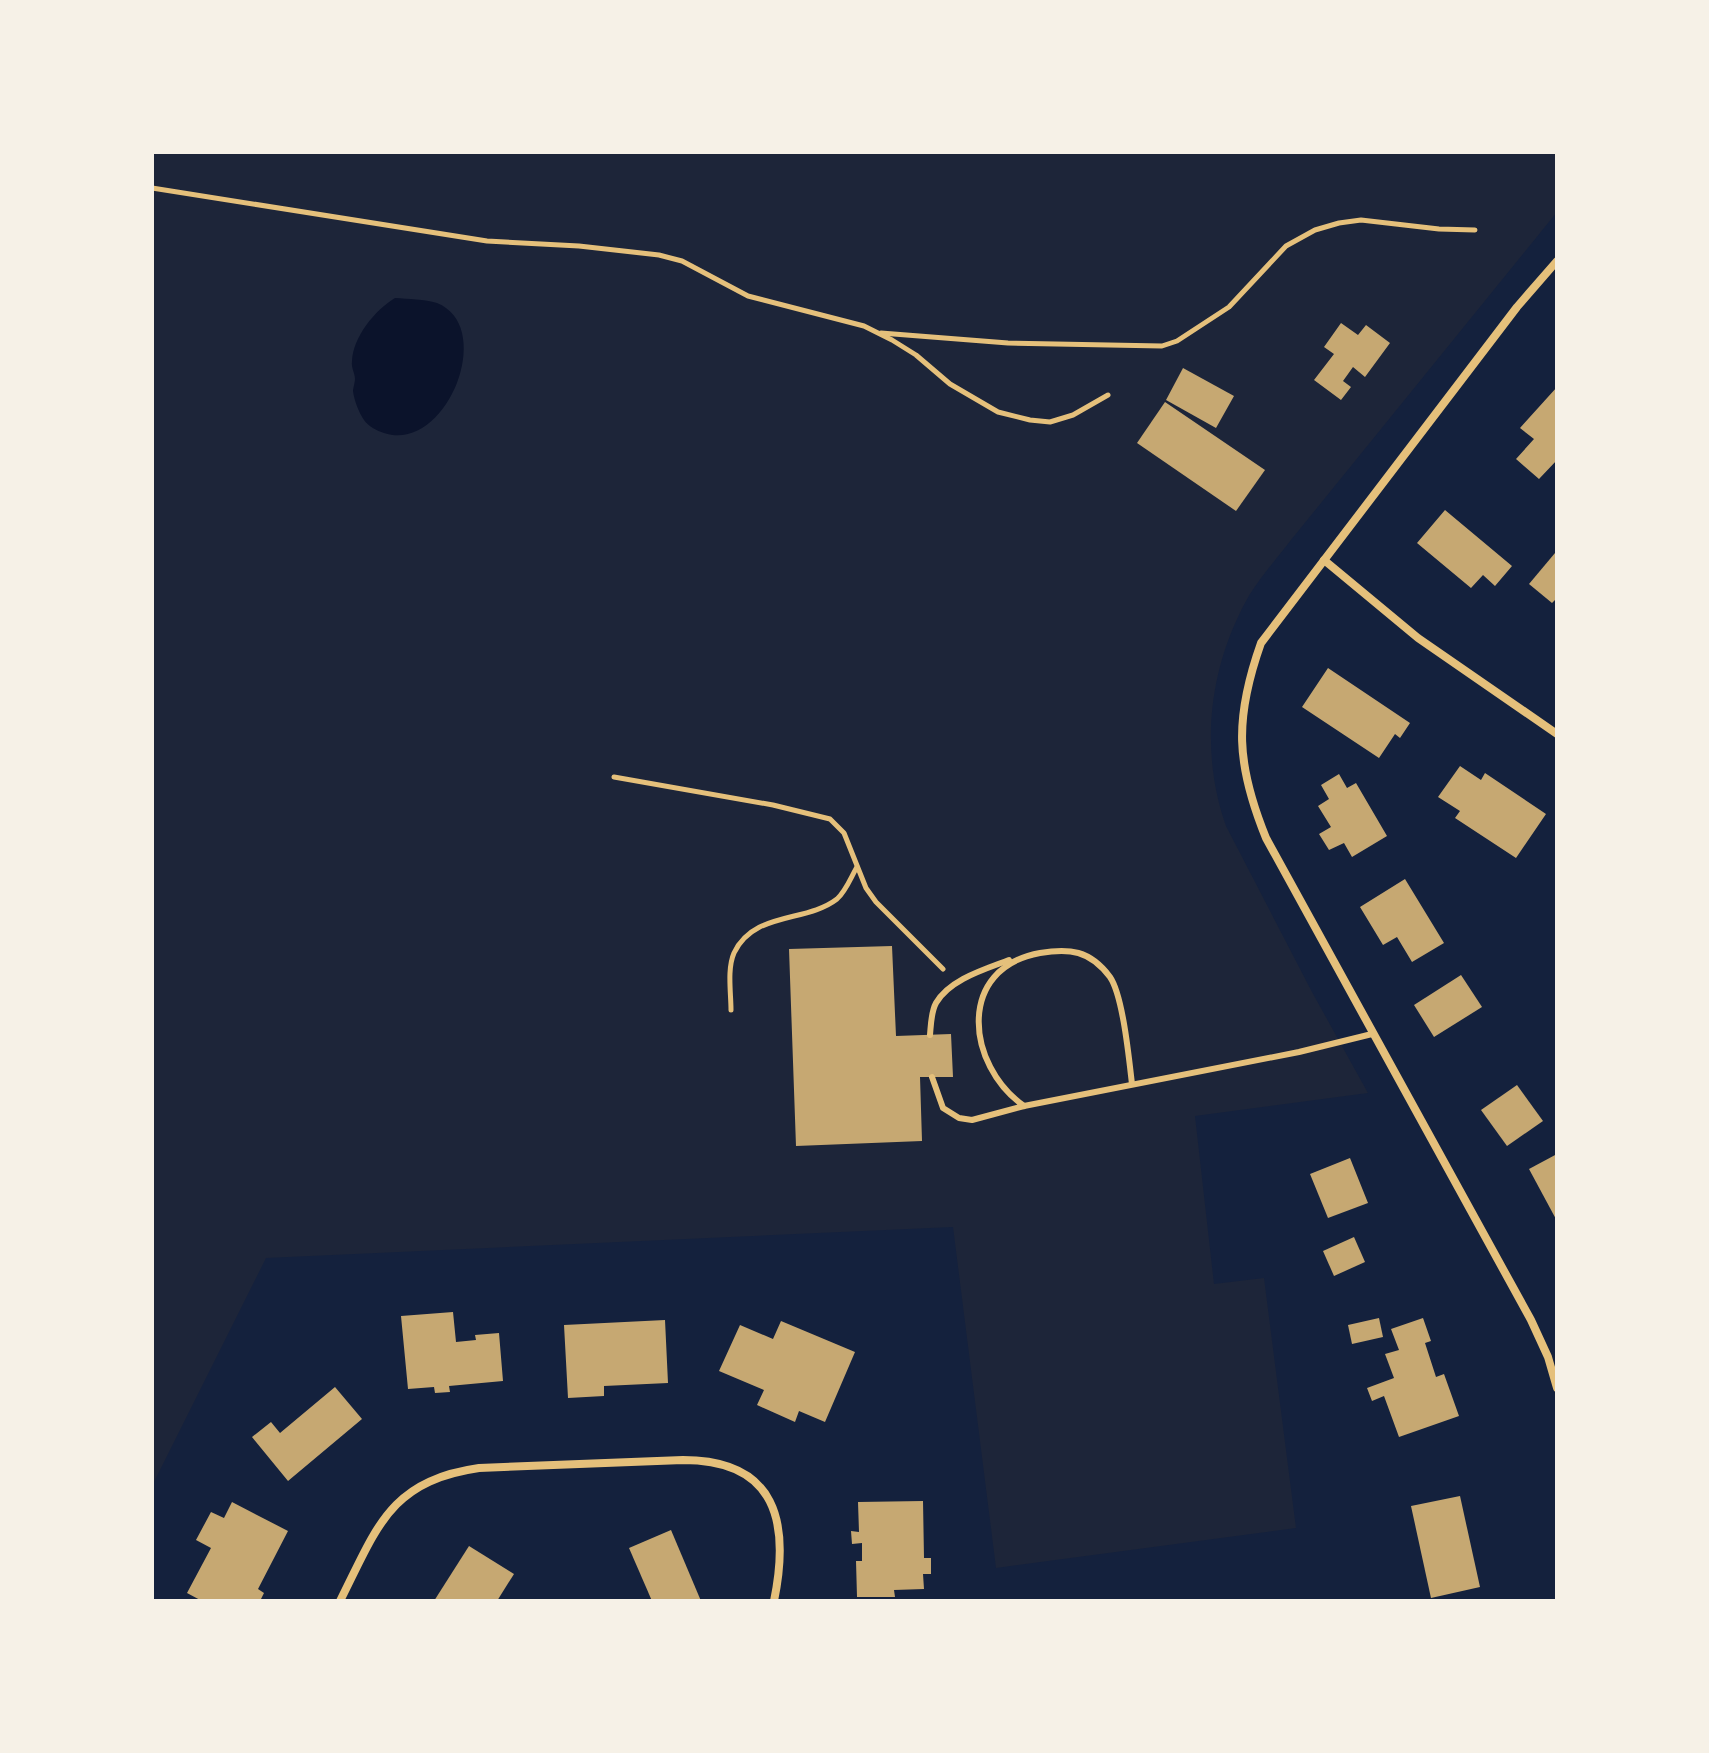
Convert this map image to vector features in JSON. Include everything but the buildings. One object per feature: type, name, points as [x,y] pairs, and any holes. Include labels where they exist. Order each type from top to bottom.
[{"type":"street","points":[[1557,261],[1517,307],[1261,643],[1246,692],[1241,741],[1247,786],[1266,838],[1531,1320],[1548,1357],[1557,1388]]},
{"type":"street","points":[[1324,560],[1418,638],[1557,734]]},
{"type":"street","points":[[340,1601],[376,1531],[393,1506],[412,1489],[437,1477],[479,1468],[700,1460],[740,1471],[770,1501],[780,1527],[781,1541],[774,1601]]},
{"type":"lane","points":[[930,1035],[931,1016],[937,1002],[958,983],[1024,955],[1068,949],[1085,956],[1110,977],[1119,1004],[1132,1084]]},
{"type":"lane","points":[[1024,955],[1010,962],[989,985],[982,1000],[978,1031],[991,1071],[1010,1097],[1024,1106]]},
{"type":"lane","points":[[932,1077],[943,1108],[959,1118],[972,1120],[1024,1106],[1299,1052],[1372,1034]]},
{"type":"path","points":[[152,188],[487,241],[579,246],[659,255],[682,261],[748,296],[877,332],[916,355],[950,384],[998,412],[1050,422],[1073,415],[1108,395]]},
{"type":"path","points":[[877,332],[1008,343],[1162,346],[1177,341],[1229,307],[1286,246],[1315,230],[1361,220],[1475,230]]},
{"type":"path","points":[[614,777],[820,815],[838,825],[866,888],[876,902],[958,983]]},
{"type":"path","points":[[731,1010],[731,966],[733,954],[740,944],[759,928],[783,917],[819,909],[836,899],[857,867]]},
{"type":"shaded area","points":[[152,152],[1557,152],[1557,212],[1260,580],[1236,621],[1217,678],[1211,737],[1218,797],[1226,826],[1368,1093],[1195,1116],[1214,1284],[1264,1278],[1296,1528],[996,1568],[953,1227],[266,1258],[152,1486]]},
{"type":"shaded area","points":[[395,298],[437,303],[454,316],[463,336],[463,360],[456,385],[444,407],[427,425],[407,434],[384,433],[368,424],[359,410],[353,391],[352,361],[356,343],[373,317]]}]
